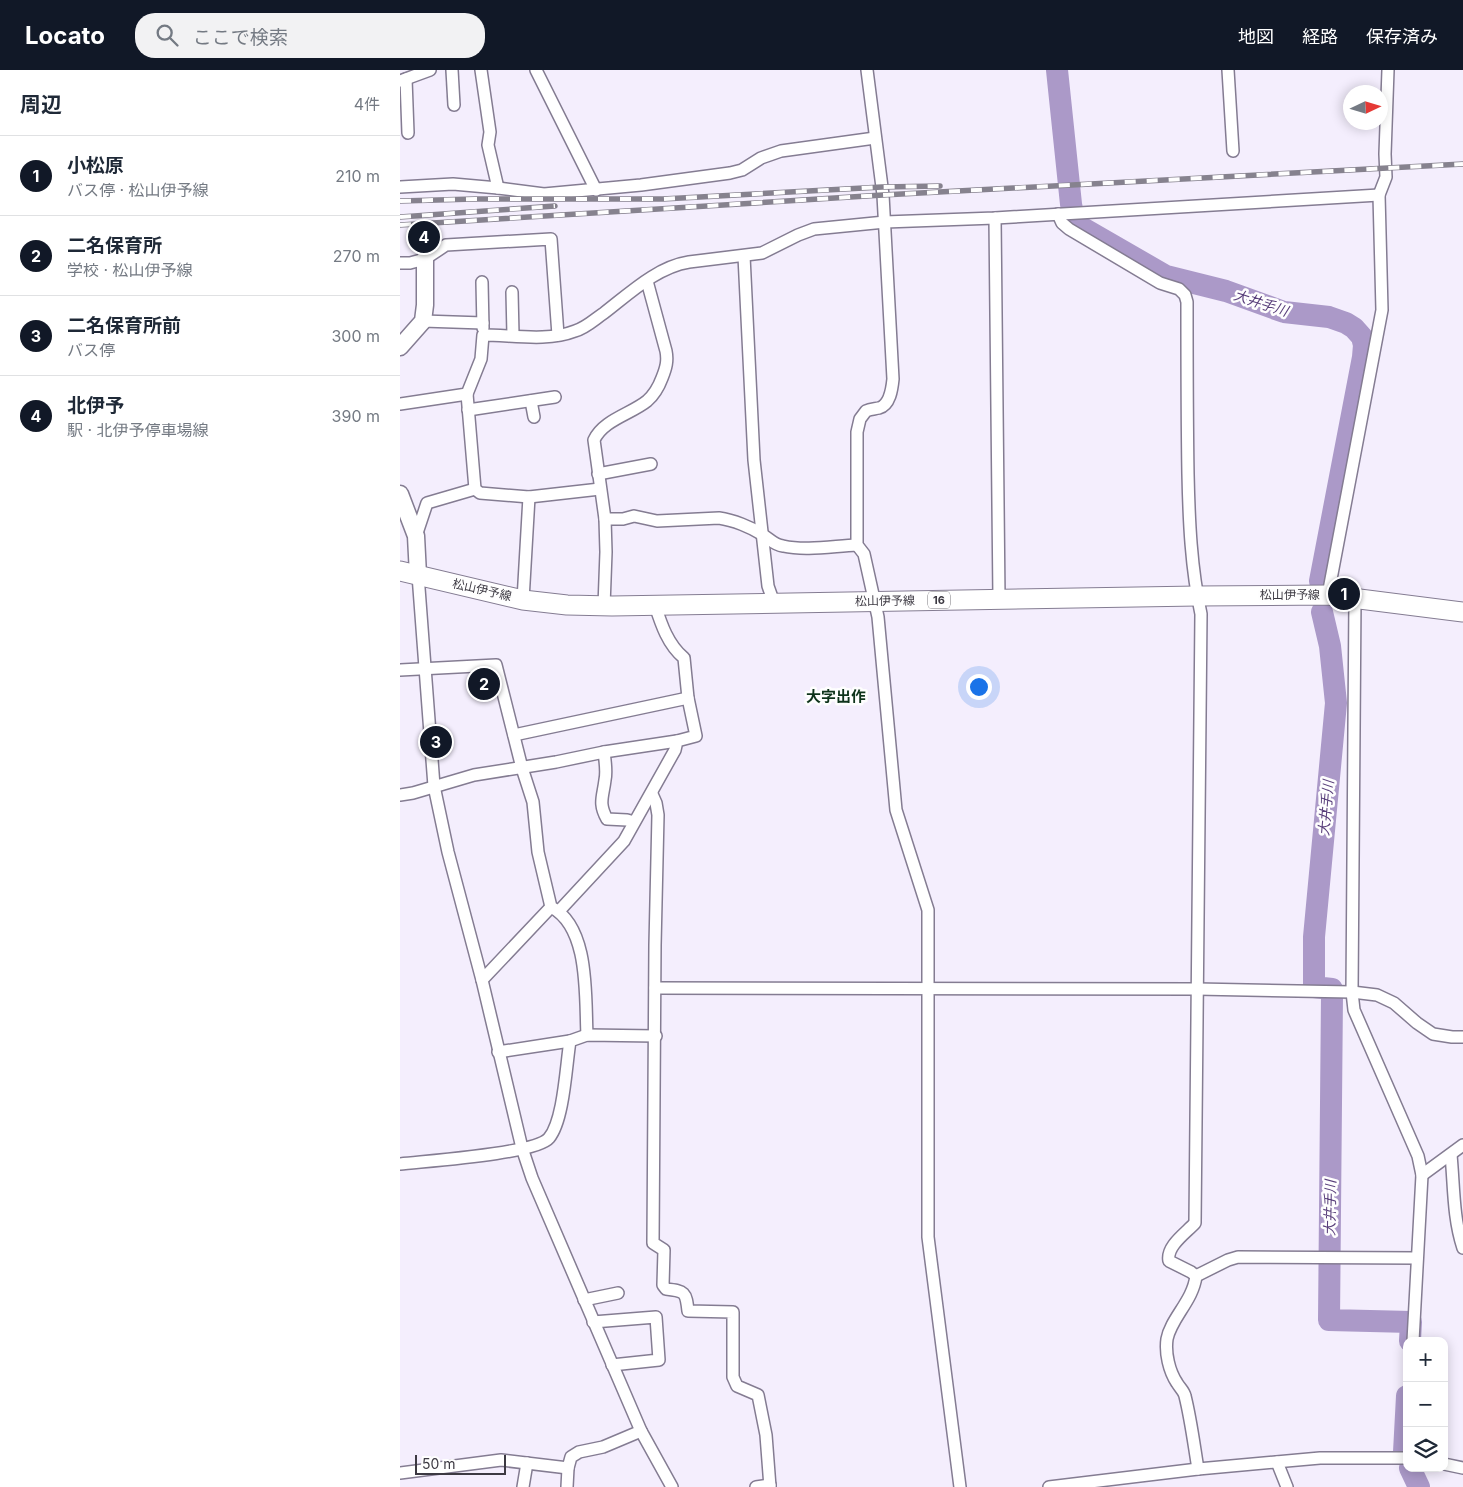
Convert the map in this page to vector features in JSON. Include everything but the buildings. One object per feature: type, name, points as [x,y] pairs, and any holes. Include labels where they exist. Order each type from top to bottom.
[{"type":"main road","points":[[400,347],[422,321],[425,305],[425,258]]},
{"type":"main road","points":[[400,494],[416,536],[409,573]]},
{"type":"main road","name":"松山伊予線","points":[[409,573],[523,600],[604,606],[1328,595],[1463,612]]},
{"type":"street","points":[[408,133],[403,80],[430,70]]},
{"type":"street","points":[[452,70],[454,106]]},
{"type":"street","points":[[480,70],[490,132],[488,145],[498,188]]},
{"type":"street","points":[[536,70],[596,190]]},
{"type":"street","points":[[867,70],[885,222],[893,379],[886,404],[866,410],[860,419],[857,432],[857,545],[864,554],[878,617],[896,810],[928,910],[928,1237],[960,1487]]},
{"type":"street","points":[[1228,70],[1233,151]]},
{"type":"street","points":[[1328,595],[1382,310],[1379,194],[1386,178],[1388,70]]},
{"type":"street","points":[[400,186],[453,184],[544,194],[596,190],[730,173],[742,170],[762,158],[781,151],[875,138]]},
{"type":"street","points":[[483,335],[558,335],[577,331],[647,280],[678,264],[762,253],[814,229],[885,222],[1067,214],[1379,194]]},
{"type":"street","points":[[1067,214],[1062,223],[1160,283],[1179,289],[1185,295],[1187,302],[1189,510],[1194,582],[1201,614],[1195,1223],[1170,1249],[1168,1255],[1169,1261],[1196,1276]]},
{"type":"street","points":[[995,218],[1000,599]]},
{"type":"street","points":[[400,264],[425,258],[446,245],[551,240],[558,335]]},
{"type":"street","points":[[744,256],[754,460],[768,586],[774,603]]},
{"type":"street","points":[[604,606],[605,519],[594,440],[597,434],[648,401],[655,392],[666,370],[668,360],[647,280]]},
{"type":"street","points":[[482,282],[483,335],[481,360],[467,394],[475,489],[480,494],[529,497],[600,489]]},
{"type":"street","points":[[512,292],[513,335]]},
{"type":"street","points":[[422,321],[483,323]]},
{"type":"street","points":[[400,404],[467,394]]},
{"type":"street","points":[[468,410],[555,397]]},
{"type":"street","points":[[531,401],[534,417]]},
{"type":"street","points":[[598,474],[651,464]]},
{"type":"street","points":[[416,536],[427,503],[475,489]]},
{"type":"street","points":[[523,600],[529,497]]},
{"type":"street","points":[[605,519],[623,519],[634,516],[657,521],[719,518],[727,519],[763,535],[772,543],[783,546],[857,545]]},
{"type":"street","points":[[409,573],[424,669],[434,786],[448,852],[482,980],[522,1148],[532,1178],[641,1431],[672,1487]]},
{"type":"street","points":[[1355,598],[1352,992],[1354,1010],[1418,1156],[1422,1175],[1413,1337]]},
{"type":"street","points":[[400,795],[474,775],[677,741],[696,736],[688,698],[684,658],[677,653],[661,626],[655,605]]},
{"type":"street","points":[[400,670],[496,665],[522,768],[533,802],[538,852],[555,909],[567,920],[579,941],[587,1035]]},
{"type":"street","points":[[514,735],[688,698]]},
{"type":"street","points":[[482,980],[624,841],[652,794],[675,750],[677,741]]},
{"type":"street","points":[[604,752],[606,779],[601,803],[603,811],[607,819],[634,822]]},
{"type":"street","points":[[652,794],[658,815],[653,1243],[664,1250],[663,1285],[666,1289],[681,1291],[686,1295],[688,1311],[733,1312],[732,1377],[737,1386],[758,1394],[766,1435],[770,1486],[756,1487]]},
{"type":"street","points":[[655,988],[1197,989],[1352,992],[1377,995],[1386,999],[1433,1034],[1452,1037],[1463,1036]]},
{"type":"street","points":[[498,1052],[570,1041],[587,1035],[656,1036]]},
{"type":"street","points":[[400,1164],[509,1152],[540,1143],[549,1138],[558,1119],[564,1095],[570,1041]]},
{"type":"street","points":[[1422,1175],[1463,1146]]},
{"type":"street","points":[[1451,1154],[1456,1217],[1463,1248]]},
{"type":"street","points":[[1196,1276],[1238,1257],[1417,1258]]},
{"type":"street","points":[[1196,1276],[1195,1283],[1184,1307],[1169,1331],[1167,1341],[1170,1366],[1176,1382],[1185,1393],[1198,1469]]},
{"type":"street","points":[[584,1300],[618,1293]]},
{"type":"street","points":[[593,1322],[656,1317],[659,1360],[612,1365]]},
{"type":"street","points":[[567,1487],[568,1468],[571,1457],[579,1452],[604,1448],[641,1431]]},
{"type":"street","points":[[1049,1487],[1198,1469],[1320,1458],[1403,1458]]},
{"type":"street","points":[[400,1473],[501,1460],[568,1468]]},
{"type":"street","points":[[1277,1462],[1287,1487]]},
{"type":"street","points":[[523,1487],[527,1463]]},
{"type":"street","points":[[1448,1465],[1463,1468]]},
{"type":"waterway","name":"大井手川","points":[[1057,70],[1071,204],[1074,220],[1081,227],[1166,276],[1226,291],[1284,312],[1329,317],[1346,323],[1354,328],[1362,337],[1364,345],[1363,357],[1320,581]]},
{"type":"waterway","name":"大井手川","points":[[1322,612],[1330,646],[1336,703],[1314,937],[1314,987],[1332,989]]},
{"type":"waterway","name":"大井手川","points":[[1332,995],[1329,1320],[1411,1322],[1410,1337]]},
{"type":"waterway","name":"大井手川","points":[[1412,1472],[1419,1487]]},
{"type":"railway","points":[[400,225],[883,195],[1463,164]]},
{"type":"railway","points":[[400,201],[663,199],[882,187],[940,186]]},
{"type":"railway","points":[[400,217],[555,206]]},
{"type":"place","name":"北伊予","points":[[424,237]]},
{"type":"place","name":"小松原","points":[[1344,594]]},
{"type":"place","name":"二名保育所","points":[[484,684]]},
{"type":"place","name":"二名保育所前","points":[[436,742]]},
{"type":"district","name":"大字出作","points":[[836,697]]}]
